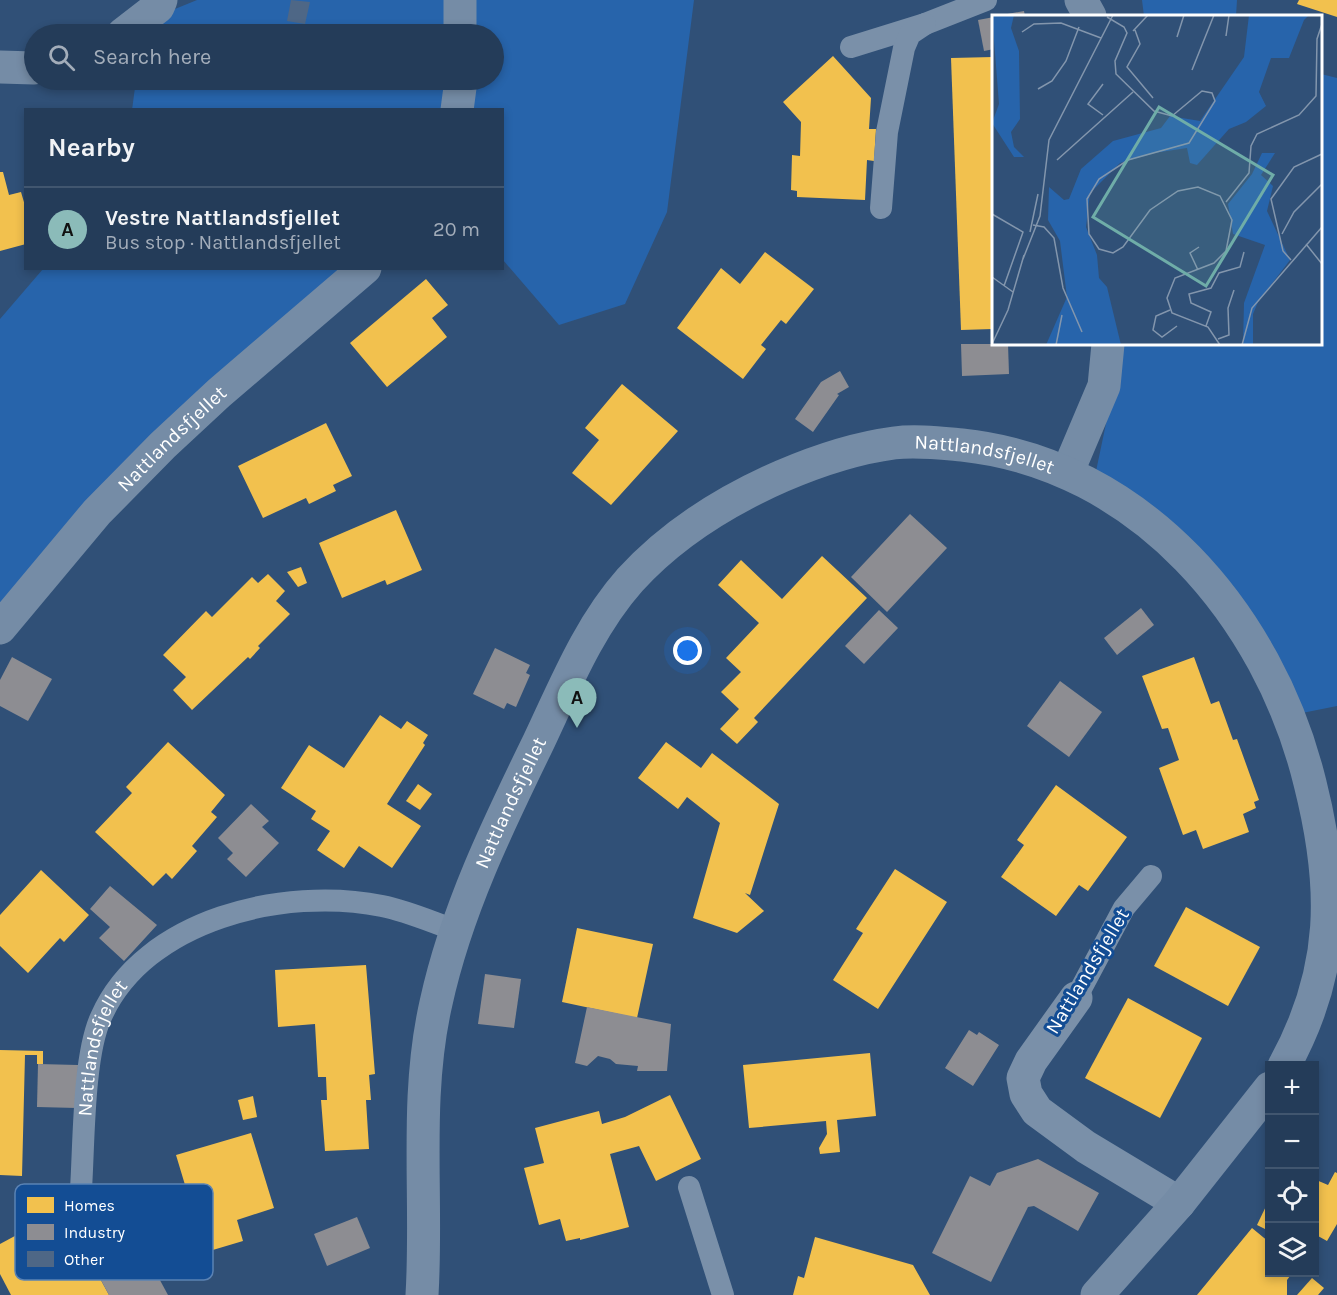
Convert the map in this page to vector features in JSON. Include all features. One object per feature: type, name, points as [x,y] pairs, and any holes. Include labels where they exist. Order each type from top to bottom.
[{"type":"street","points":[[136,24],[158,7],[161,0]]},
{"type":"street","points":[[460,0],[460,24]]},
{"type":"street","points":[[1081,0],[1089,15]]},
{"type":"street","points":[[0,67],[24,68]]},
{"type":"street","points":[[457,108],[460,90]]},
{"type":"street","name":"Nattlandsfjellet","points":[[0,628],[98,512],[164,445],[219,393],[363,270]]},
{"type":"street","points":[[1068,471],[1104,386],[1108,345]]},
{"type":"street","name":"Nattlandsfjellet","points":[[422,1295],[422,1155],[425,1082],[435,1007],[456,930],[503,818],[576,662],[599,621],[630,580],[677,538],[752,489],[798,469],[849,452],[898,442],[988,448],[1068,471],[1146,520],[1185,554],[1217,590],[1265,667],[1287,712],[1302,751],[1324,850],[1328,926],[1325,963],[1302,1029],[1286,1061]]},
{"type":"street","name":"Nattlandsfjellet","points":[[1076,998],[1031,1061],[1023,1078],[1026,1094],[1037,1111],[1086,1147],[1179,1203]]},
{"type":"street","points":[[1097,1295],[1179,1203],[1265,1093]]},
{"type":"lane","points":[[851,47],[925,24],[986,0]]},
{"type":"lane","points":[[881,208],[887,132],[904,48],[910,34],[925,24]]},
{"type":"lane","name":"Nattlandsfjellet","points":[[1076,998],[1124,909],[1151,876]]},
{"type":"lane","name":"Nattlandsfjellet","points":[[81,1184],[91,1057],[100,1018],[128,973],[165,944],[190,929],[226,916],[262,907],[326,900],[382,906],[456,930]]},
{"type":"lane","points":[[689,1187],[723,1295]]},
{"type":"shaded area","points":[[197,0],[694,0],[667,212],[625,304],[559,325],[504,261],[504,108],[132,108],[135,90],[504,90],[504,24],[149,24],[153,18]]},
{"type":"shaded area","points":[[1142,0],[1237,0],[1236,15],[1144,15]]},
{"type":"shaded area","points":[[1322,74],[1337,78],[1337,706],[1302,713],[1095,476],[1112,395],[1119,345],[1322,345]]},
{"type":"shaded area","points":[[42,270],[378,270],[196,427],[0,638],[0,319]]},
{"type":"building: Homes","points":[[1299,0],[1337,0],[1337,17],[1297,4]]},
{"type":"building: Homes","points":[[833,56],[871,98],[869,129],[876,129],[874,161],[867,160],[865,200],[797,197],[797,191],[791,190],[792,155],[800,156],[801,122],[783,102]]},
{"type":"building: Homes","points":[[992,57],[992,329],[961,330],[951,58]]},
{"type":"building: Homes","points":[[0,172],[3,172],[9,195],[21,192],[24,202],[24,245],[0,251]]},
{"type":"building: Homes","points":[[765,252],[814,289],[786,324],[781,320],[761,345],[766,349],[743,379],[677,328],[721,268],[740,284]]},
{"type":"building: Homes","points":[[426,279],[448,305],[432,318],[447,337],[387,387],[350,343]]},
{"type":"building: Homes","points":[[622,384],[678,431],[611,505],[572,473],[599,440],[585,428]]},
{"type":"building: Homes","points":[[326,423],[352,476],[333,485],[336,491],[309,504],[306,498],[263,518],[238,466]]},
{"type":"building: Homes","points":[[396,510],[422,570],[387,585],[385,580],[342,598],[319,543]]},
{"type":"building: Homes","points":[[822,556],[867,598],[754,718],[758,722],[737,744],[720,729],[739,709],[721,692],[741,672],[726,658],[759,623],[718,585],[741,560],[782,599]]},
{"type":"building: Homes","points":[[301,567],[307,583],[298,587],[287,572]]},
{"type":"building: Homes","points":[[268,574],[285,591],[276,601],[290,614],[258,646],[260,648],[250,659],[248,657],[192,710],[173,690],[186,677],[163,655],[206,611],[212,617],[252,577],[258,583]]},
{"type":"building: Homes","points":[[1194,657],[1211,704],[1219,701],[1233,740],[1237,739],[1259,800],[1254,802],[1256,808],[1243,814],[1249,832],[1203,849],[1196,830],[1183,835],[1159,768],[1179,760],[1168,728],[1162,729],[1142,676]]},
{"type":"building: Homes","points":[[380,715],[401,729],[407,721],[428,735],[423,743],[425,745],[387,804],[421,826],[392,868],[359,846],[344,868],[317,850],[330,831],[311,819],[316,811],[281,788],[309,745],[344,768]]},
{"type":"building: Homes","points":[[168,742],[225,795],[211,812],[217,817],[192,846],[197,851],[172,879],[166,873],[153,886],[95,832],[132,793],[126,787]]},
{"type":"building: Homes","points":[[666,742],[701,768],[712,753],[779,804],[750,895],[745,893],[764,911],[737,933],[693,918],[720,823],[687,797],[678,809],[638,778]]},
{"type":"building: Homes","points":[[418,784],[432,794],[420,810],[406,801]]},
{"type":"building: Homes","points":[[1056,785],[1127,837],[1088,891],[1079,885],[1056,916],[1001,877],[1024,845],[1017,840]]},
{"type":"building: Homes","points":[[895,869],[947,902],[878,1009],[833,980],[863,933],[856,929]]},
{"type":"building: Homes","points":[[41,870],[89,915],[64,942],[60,938],[28,973],[0,946],[0,915]]},
{"type":"building: Homes","points":[[1186,907],[1260,947],[1228,1006],[1154,966]]},
{"type":"building: Homes","points":[[577,928],[653,944],[637,1018],[562,1002]]},
{"type":"building: Homes","points":[[366,965],[375,1074],[369,1075],[371,1100],[366,1100],[369,1149],[325,1151],[321,1100],[327,1100],[326,1077],[318,1077],[315,1024],[278,1027],[275,970]]},
{"type":"building: Homes","points":[[1128,998],[1202,1038],[1160,1118],[1085,1078]]},
{"type":"building: Homes","points":[[0,1050],[43,1051],[43,1064],[37,1064],[37,1055],[25,1055],[22,1176],[0,1175]]},
{"type":"building: Homes","points":[[870,1053],[876,1116],[837,1120],[840,1152],[820,1154],[819,1148],[827,1134],[826,1121],[749,1128],[743,1065]]},
{"type":"building: Homes","points":[[670,1095],[701,1159],[656,1181],[639,1146],[610,1154],[629,1227],[580,1240],[580,1238],[566,1241],[560,1219],[539,1225],[524,1168],[544,1163],[535,1128],[599,1111],[602,1124],[625,1117]]},
{"type":"building: Homes","points":[[253,1096],[257,1117],[243,1120],[238,1100]]},
{"type":"building: Homes","points":[[251,1133],[274,1208],[237,1220],[243,1241],[213,1250],[213,1184],[185,1184],[176,1155]]},
{"type":"building: Homes","points":[[1335,1172],[1337,1173],[1337,1224],[1327,1241],[1319,1237],[1319,1181],[1328,1185]]},
{"type":"building: Homes","points":[[1265,1208],[1265,1229],[1257,1225]]},
{"type":"building: Homes","points":[[1252,1228],[1265,1239],[1265,1277],[1289,1277],[1287,1280],[1287,1295],[1197,1295]]},
{"type":"building: Homes","points":[[15,1236],[15,1280],[101,1280],[109,1295],[11,1295],[0,1274],[0,1244]]},
{"type":"building: Homes","points":[[815,1237],[913,1265],[930,1295],[793,1295],[798,1276],[804,1278]]},
{"type":"building: Homes","points":[[1312,1278],[1324,1288],[1318,1295],[1297,1295]]},
{"type":"building: Industry","points":[[1024,11],[1025,15],[1002,15]]},
{"type":"building: Industry","points":[[992,17],[992,49],[984,51],[978,20]]},
{"type":"building: Industry","points":[[961,344],[1008,345],[1009,374],[962,376]]},
{"type":"building: Industry","points":[[840,371],[849,387],[837,394],[839,395],[813,432],[795,419],[821,382]]},
{"type":"building: Industry","points":[[910,514],[947,548],[887,612],[851,577]]},
{"type":"building: Industry","points":[[1141,608],[1154,625],[1117,655],[1104,638]]},
{"type":"building: Industry","points":[[879,610],[898,628],[864,664],[845,646]]},
{"type":"building: Industry","points":[[495,648],[530,665],[526,673],[530,675],[516,707],[507,703],[504,709],[473,694]]},
{"type":"building: Industry","points":[[12,657],[52,679],[28,721],[0,706],[0,680]]},
{"type":"building: Industry","points":[[1060,681],[1102,712],[1069,757],[1027,726]]},
{"type":"building: Industry","points":[[251,804],[269,821],[262,827],[279,843],[246,877],[227,859],[233,853],[218,838]]},
{"type":"building: Industry","points":[[110,886],[157,925],[124,961],[99,938],[110,927],[90,909]]},
{"type":"building: Industry","points":[[485,974],[521,979],[514,1028],[478,1024]]},
{"type":"building: Industry","points":[[587,1007],[671,1024],[667,1071],[637,1071],[638,1066],[616,1064],[610,1059],[598,1056],[587,1066],[575,1063]]},
{"type":"building: Industry","points":[[969,1030],[977,1035],[979,1032],[999,1045],[973,1086],[945,1068]]},
{"type":"building: Industry","points":[[38,1064],[78,1065],[77,1108],[37,1107]]},
{"type":"building: Industry","points":[[1038,1159],[1099,1193],[1078,1231],[1034,1206],[1028,1207],[991,1282],[932,1253],[970,1176],[990,1186],[997,1173]]},
{"type":"building: Industry","points":[[357,1217],[370,1248],[327,1266],[314,1234]]},
{"type":"building: Industry","points":[[101,1280],[160,1280],[168,1295],[109,1295]]},
{"type":"building: Other","points":[[291,0],[310,2],[305,24],[287,21]]},
{"type":"place","name":"Vestre Nattlandsfjellet","points":[[577,728]]}]
